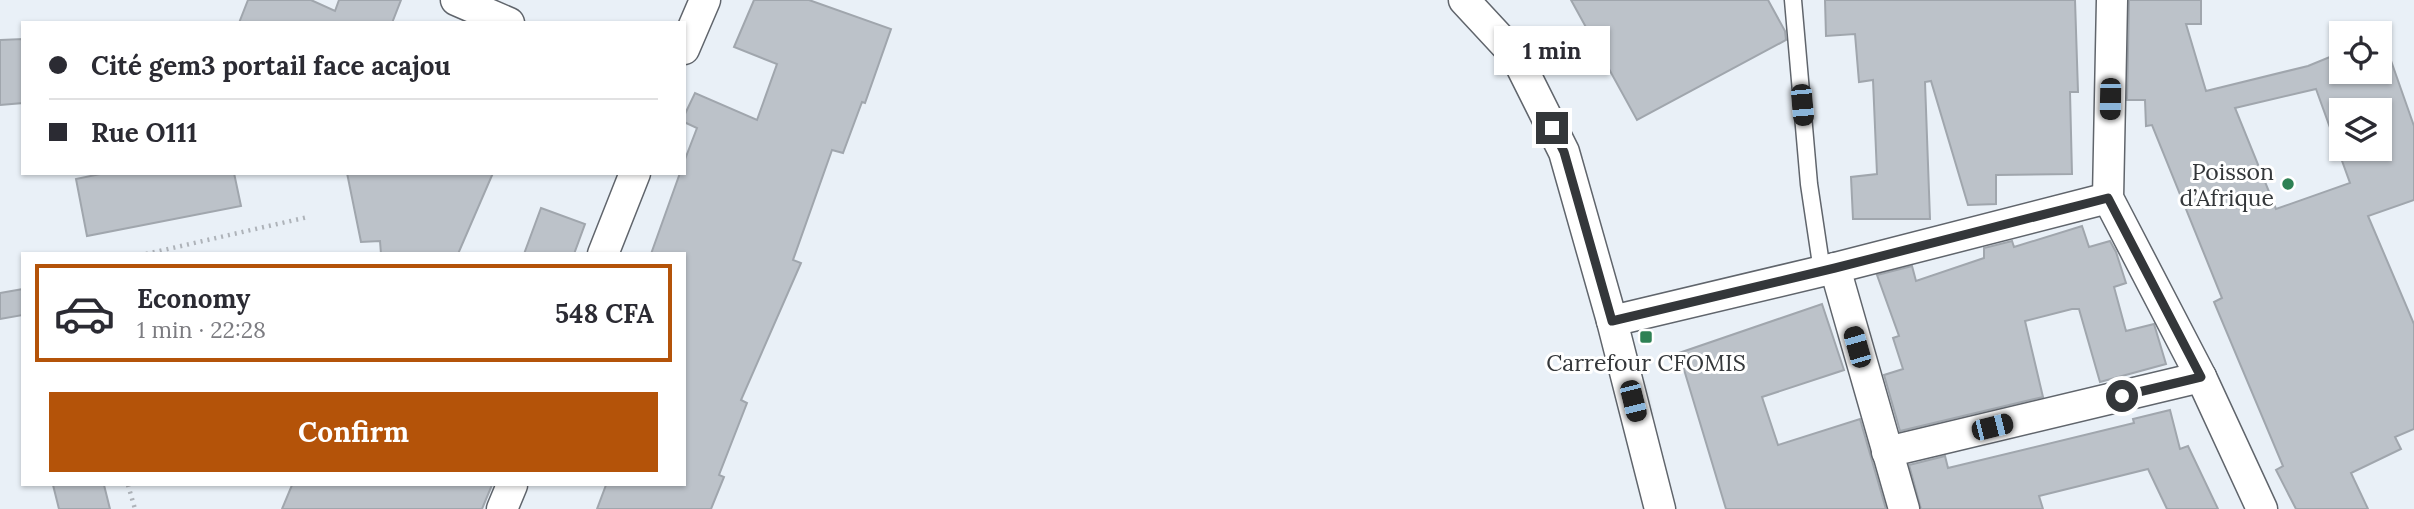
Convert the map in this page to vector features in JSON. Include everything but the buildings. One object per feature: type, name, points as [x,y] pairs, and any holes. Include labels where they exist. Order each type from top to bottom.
[{"type":"street","points":[[456,0],[504,21]]},
{"type":"street","points":[[686,44],[705,0]]},
{"type":"street","points":[[1464,0],[1516,56],[1564,152],[1612,321],[1660,509]]},
{"type":"street","points":[[2112,0],[2108,198],[2201,377],[2262,509]]},
{"type":"street","points":[[604,252],[634,175]]},
{"type":"street","points":[[1612,321],[1829,270],[2108,198]]},
{"type":"street","points":[[1829,270],[1904,509]]},
{"type":"street","points":[[1887,452],[2201,377]]},
{"type":"street","points":[[502,509],[512,486]]},
{"type":"lane","points":[[1793,0],[1809,184],[1829,270]]},
{"type":"path","points":[[155,252],[308,217]]},
{"type":"path","points":[[128,486],[135,509]]},
{"type":"place","name":"Poisson d’Afrique","points":[[2288,184]]},
{"type":"place","name":"Carrefour CFOMIS","points":[[1646,337]]},
{"type":"route","points":[[1552,128],[1564,152],[1612,321],[1835,268],[2108,198],[2201,377],[2122,396]]}]
